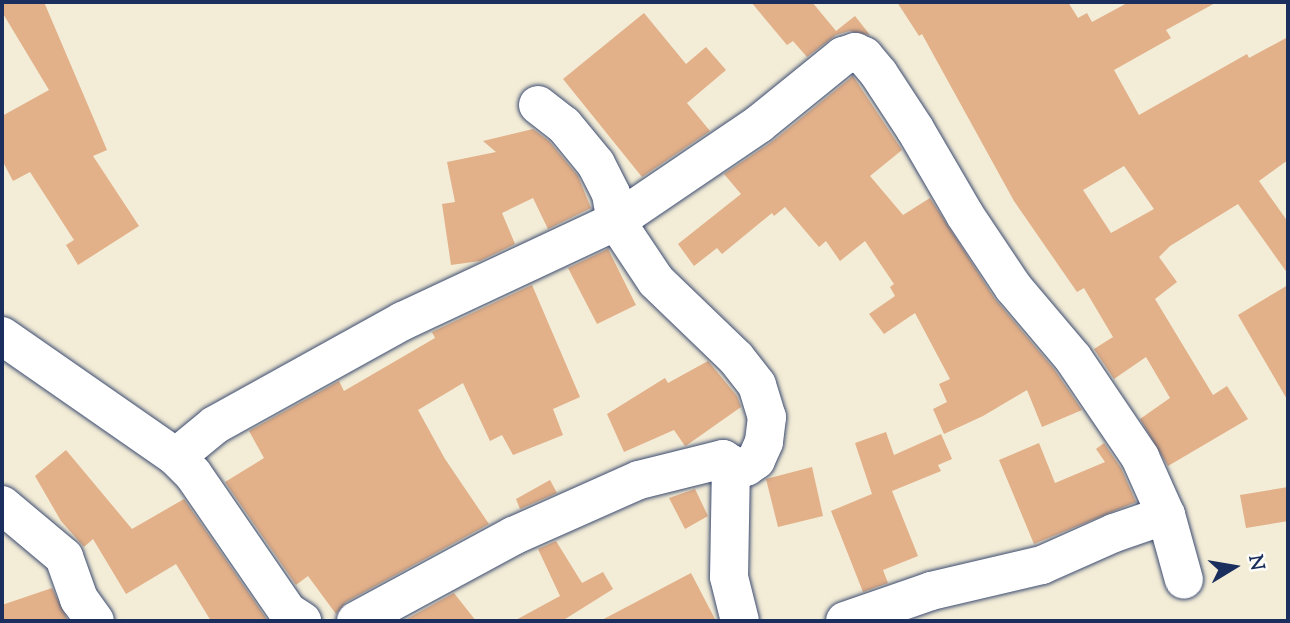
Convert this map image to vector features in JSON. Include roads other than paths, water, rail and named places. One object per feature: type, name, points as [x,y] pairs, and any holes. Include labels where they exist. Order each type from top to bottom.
[{"type":"street","points":[[176,457],[215,425],[402,321],[615,221],[759,124],[843,55],[855,52],[864,56],[915,129],[965,215],[1006,277],[1073,358],[1140,457],[1166,515],[1184,580]]},
{"type":"street","points":[[538,105],[564,125],[596,164],[611,194],[615,221],[656,281],[736,358],[757,385],[767,417],[764,442],[756,460],[746,467],[731,469]]},
{"type":"street","points":[[2,337],[176,457],[192,474],[288,612],[302,621]]},
{"type":"street","points":[[356,621],[513,536],[639,480],[723,459],[731,464],[729,577],[740,621]]},
{"type":"street","points":[[2,505],[64,557],[79,599],[95,621]]},
{"type":"street","points":[[845,621],[932,591],[1042,565],[1114,533],[1166,515]]}]
